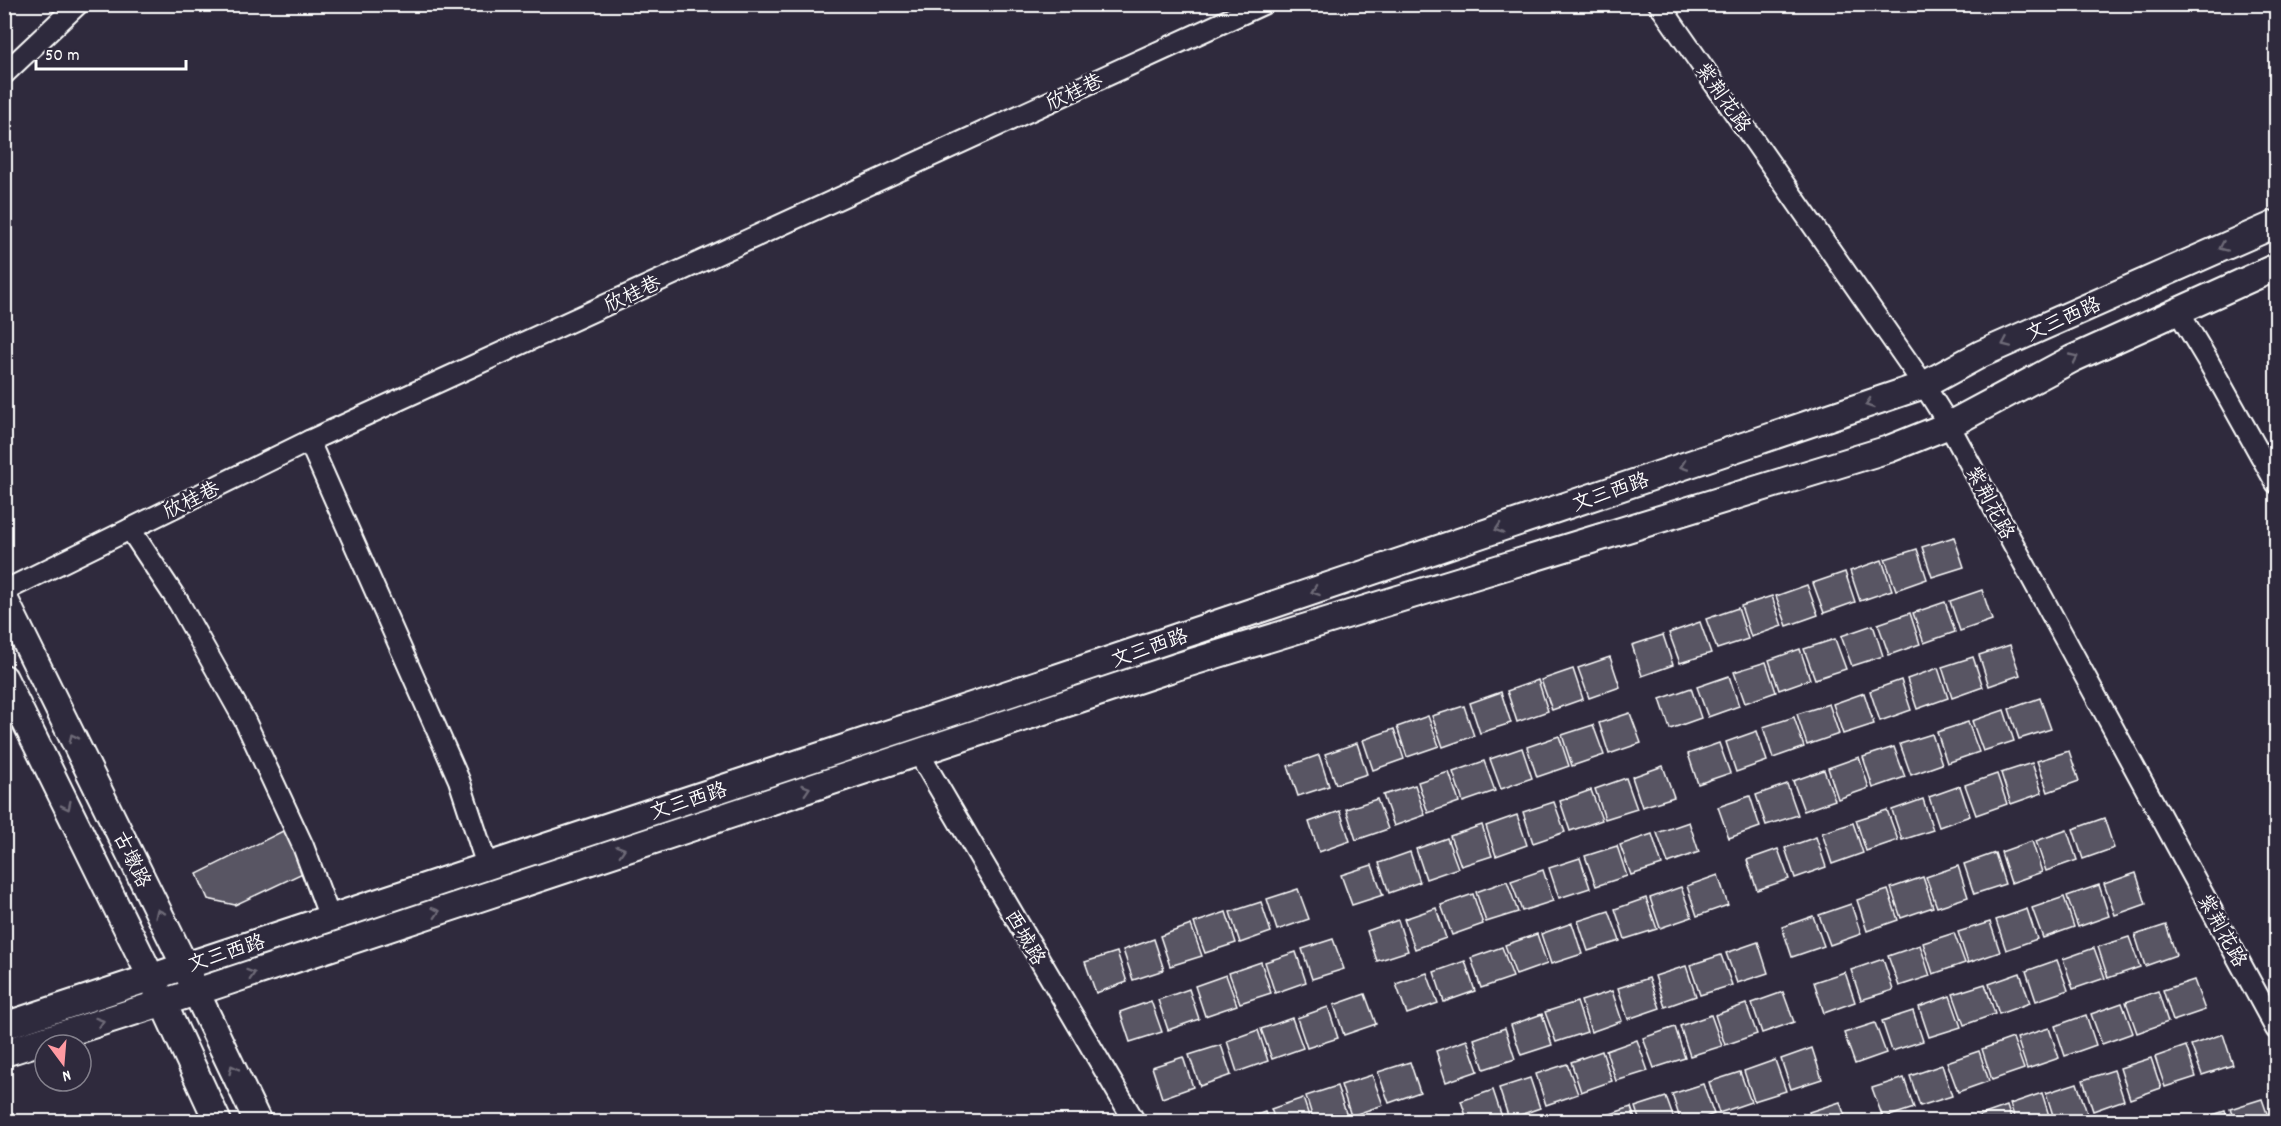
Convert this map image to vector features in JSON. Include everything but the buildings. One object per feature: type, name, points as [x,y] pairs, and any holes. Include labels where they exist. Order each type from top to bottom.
[{"type":"main road","name":"文三西路","points":[[4,1026],[1032,686],[1924,385],[1981,354],[2277,224]]},
{"type":"main road","name":"文三西路","points":[[4,1053],[196,992],[1176,666],[1889,449],[1949,425],[2072,359],[2277,267]]},
{"type":"main road","name":"古墩路","points":[[4,598],[185,966],[258,1122]]},
{"type":"main road","name":"古墩路","points":[[4,678],[151,977],[219,1122]]},
{"type":"street","points":[[4,74],[55,14],[78,4]]},
{"type":"street","name":"欣桂巷","points":[[4,591],[309,441],[1263,4]]},
{"type":"street","name":"紫荆花路","points":[[1659,4],[1924,385],[1949,425],[2277,1029]]},
{"type":"street","points":[[2178,311],[2277,483]]},
{"type":"street","points":[[309,441],[459,780],[487,866]]},
{"type":"street","points":[[130,529],[179,603],[245,722],[303,846],[330,918]]},
{"type":"street","name":"西城路","points":[[918,752],[1135,1122]]}]
